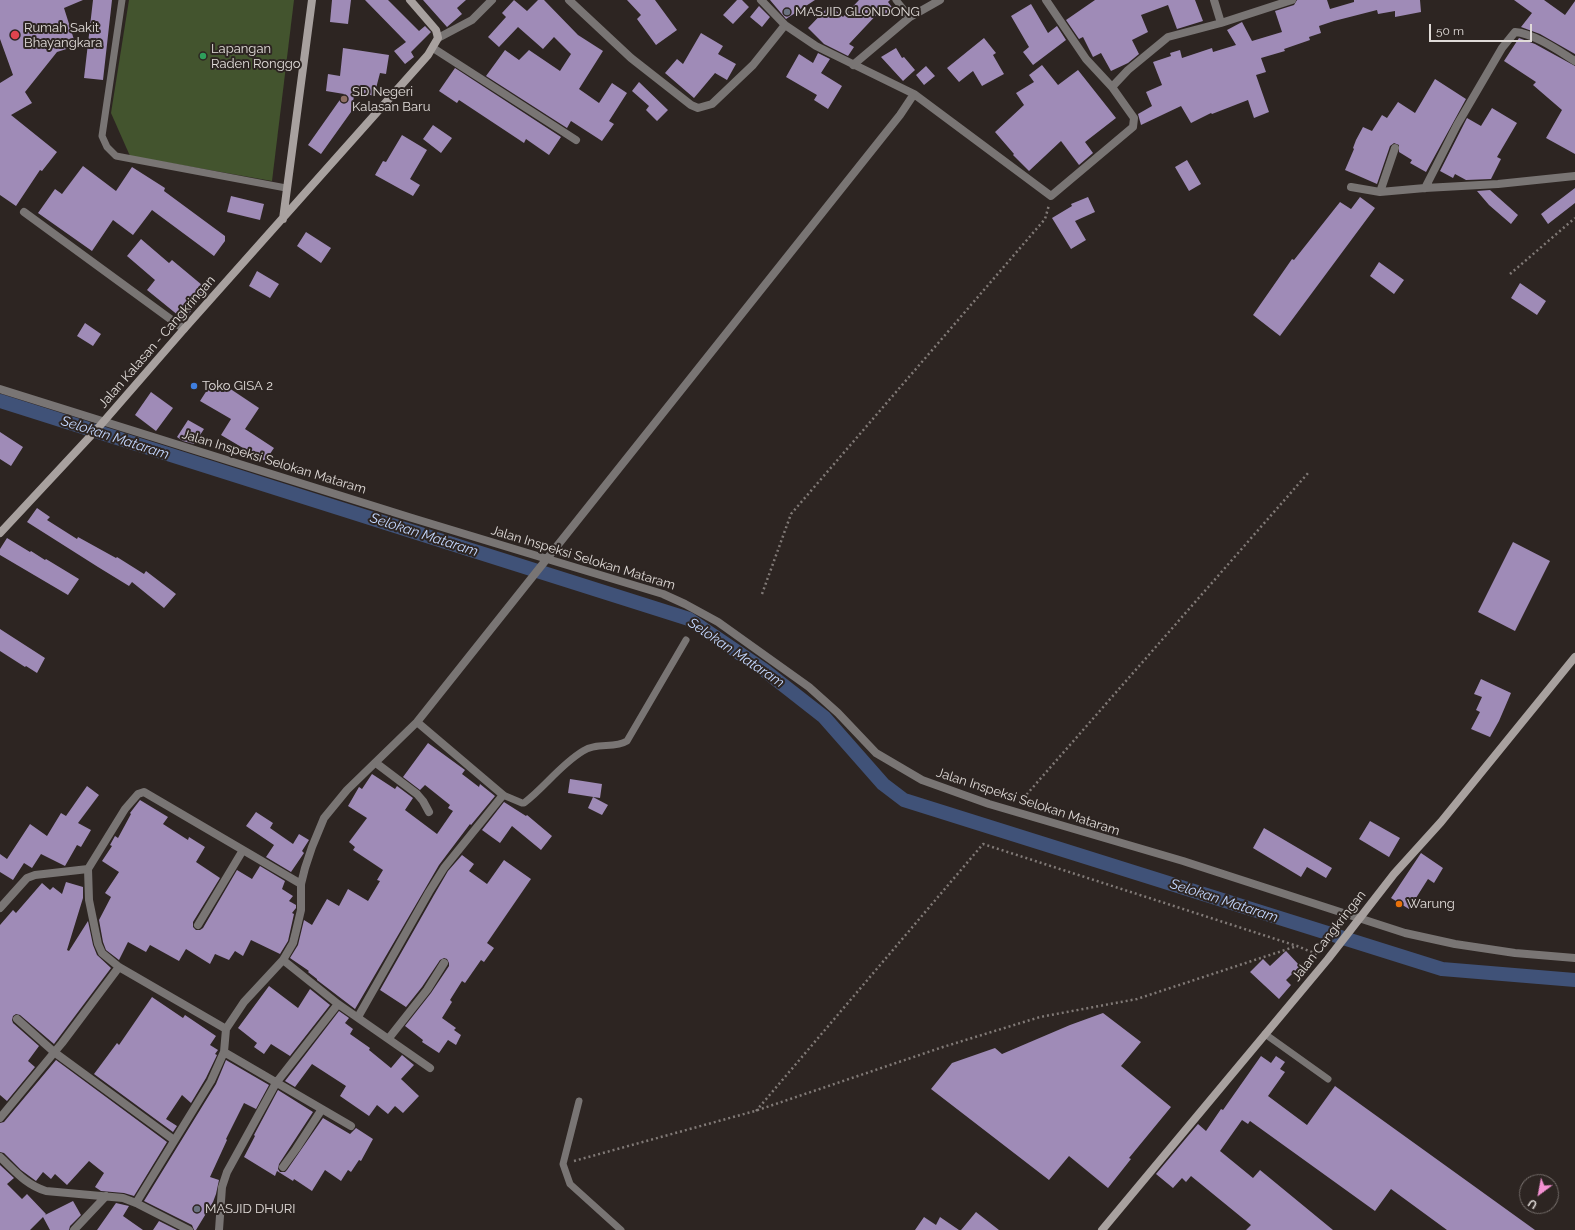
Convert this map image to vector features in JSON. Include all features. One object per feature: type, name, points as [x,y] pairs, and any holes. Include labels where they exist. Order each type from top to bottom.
[{"type":"main road","points":[[282,219],[312,0]]},
{"type":"main road","points":[[410,0],[436,30],[438,38]]},
{"type":"main road","name":"Jalan Kalasan - Cangkringan","points":[[0,532],[98,428],[428,55],[438,38]]},
{"type":"main road","name":"Jalan Cangkringan","points":[[1102,1230],[1328,959],[1335,948],[1394,874],[1440,822],[1574,660]]},
{"type":"street","points":[[438,38],[472,20],[492,0]]},
{"type":"street","points":[[569,0],[630,58],[691,105],[698,108],[712,104],[753,65],[785,25]]},
{"type":"street","points":[[761,0],[785,25],[816,46],[914,94],[1051,196],[1133,127],[1134,118],[1112,87],[1086,58],[1046,0]]},
{"type":"street","points":[[853,65],[910,17],[940,0]]},
{"type":"street","points":[[1214,0],[1221,23]]},
{"type":"street","points":[[1112,87],[1128,70],[1168,37],[1221,23],[1292,0]]},
{"type":"street","points":[[1425,188],[1457,125],[1502,48],[1515,32],[1523,33],[1575,61]]},
{"type":"street","points":[[433,48],[576,140]]},
{"type":"street","points":[[136,1203],[212,1081],[224,1052],[226,1029],[244,1002],[284,960],[293,943],[301,910],[302,884],[305,868],[324,818],[347,790],[417,722],[900,115],[914,94]]},
{"type":"street","points":[[1380,192],[1395,148]]},
{"type":"street","points":[[1352,187],[1380,192],[1498,184],[1575,176]]},
{"type":"street","points":[[24,212],[184,329]]},
{"type":"street","name":"Jalan Inspeksi Selokan Mataram","points":[[0,389],[412,518],[663,594],[718,622],[809,687],[838,713],[876,754],[922,780],[1012,811],[1183,862],[1356,921],[1455,944],[1515,953],[1575,958]]},
{"type":"street","points":[[358,1017],[444,868],[503,796],[417,722]]},
{"type":"street","points":[[376,763],[417,794],[423,800],[429,812]]},
{"type":"street","points":[[226,1029],[119,967],[102,953],[98,944],[89,900],[88,869],[125,809],[138,794],[144,792],[302,884]]},
{"type":"street","points":[[198,925],[243,850]]},
{"type":"street","points":[[0,908],[27,878],[35,875],[88,869]]},
{"type":"street","points":[[284,960],[338,1004],[430,1068]]},
{"type":"street","points":[[388,1038],[427,990],[444,963]]},
{"type":"street","points":[[0,1118],[54,1052],[119,967]]},
{"type":"street","points":[[219,1230],[222,1187],[227,1172],[276,1083],[338,1004]]},
{"type":"street","points":[[17,1019],[54,1052],[174,1140]]},
{"type":"street","points":[[224,1052],[351,1126]]},
{"type":"street","points":[[283,1167],[322,1109]]},
{"type":"street","points":[[0,1157],[35,1188],[46,1191],[123,1198],[189,1230]]},
{"type":"street","points":[[74,1230],[106,1196]]},
{"type":"lane","points":[[122,0],[102,136],[110,150],[116,156],[286,188]]},
{"type":"lane","points":[[896,0],[910,17]]},
{"type":"lane","points":[[503,796],[524,803],[567,762],[583,750],[595,746],[617,745],[627,740],[686,640]]},
{"type":"lane","points":[[1265,1034],[1328,1079]]},
{"type":"lane","points":[[579,1101],[564,1164],[570,1184],[621,1230]]},
{"type":"path","points":[[762,594],[791,514],[1046,219],[1051,196]]},
{"type":"path","points":[[1510,274],[1575,218]]},
{"type":"path","points":[[1012,811],[1309,472]]},
{"type":"path","points":[[755,1111],[983,844],[1297,946],[1328,959]]},
{"type":"path","points":[[564,1164],[755,1111],[943,1047],[1040,1017],[1137,999],[1297,946]]},
{"type":"green space","name":"Lapangan Raden Ronggo","points":[[129,0],[294,0],[272,181],[130,156],[111,113]]},
{"type":"building","points":[[0,0],[83,0],[64,8],[76,46],[57,52],[25,92],[32,103],[11,115],[57,152],[42,171],[40,170],[16,206],[0,195],[0,83],[13,75],[0,39]]},
{"type":"building","points":[[93,0],[112,0],[103,80],[84,78]]},
{"type":"building","points":[[332,0],[351,0],[348,24],[330,22]]},
{"type":"building","points":[[365,0],[388,0],[419,31],[425,26],[431,32],[411,52],[414,57],[405,64],[394,51],[406,42]]},
{"type":"building","points":[[423,0],[466,0],[457,8],[462,14],[447,27]]},
{"type":"building","points":[[514,0],[527,11],[538,0],[544,0],[578,35],[603,51],[579,89],[599,103],[612,83],[627,93],[609,121],[614,124],[602,141],[571,121],[567,128],[486,76],[505,50],[519,60],[529,50],[560,71],[571,54],[554,37],[543,49],[518,27],[499,47],[488,37],[506,17],[502,13]]},
{"type":"building","points":[[627,0],[655,0],[677,30],[656,45],[637,19],[641,15]]},
{"type":"building","points":[[737,0],[742,0],[749,7],[733,24],[723,15]]},
{"type":"building","name":"MASJID GLONDONG","points":[[770,0],[815,0],[786,19]]},
{"type":"building","points":[[859,0],[890,0],[888,2],[894,10],[885,16],[881,10],[849,44],[854,47],[848,56],[824,44],[808,28],[830,5],[843,17]]},
{"type":"building","points":[[1095,0],[1195,0],[1203,21],[1177,29],[1168,5],[1141,15],[1148,32],[1132,40],[1139,54],[1128,63],[1111,71],[1101,53],[1093,57],[1083,37],[1079,39],[1066,20]]},
{"type":"building","points":[[1297,0],[1327,0],[1330,9],[1354,2],[1354,0],[1420,0],[1421,12],[1395,17],[1395,11],[1378,14],[1377,10],[1334,21],[1319,26],[1321,33],[1309,37],[1310,40],[1284,49],[1285,51],[1261,58],[1266,72],[1256,75],[1269,112],[1254,118],[1248,100],[1212,114],[1211,113],[1191,123],[1181,106],[1141,125],[1138,114],[1152,106],[1146,92],[1162,85],[1153,62],[1171,56],[1170,53],[1180,50],[1182,58],[1212,48],[1213,52],[1236,45],[1227,30],[1242,22],[1252,41],[1282,32],[1275,11],[1294,5]]},
{"type":"building","points":[[1514,0],[1544,0],[1565,15],[1575,1],[1575,54],[1540,34],[1521,27],[1532,13]]},
{"type":"building","points":[[1031,4],[1048,33],[1057,26],[1066,40],[1033,65],[1023,52],[1029,47],[1011,16]]},
{"type":"building","points":[[759,6],[770,17],[762,27],[750,17]]},
{"type":"building","points":[[701,33],[723,46],[718,54],[736,64],[727,80],[715,73],[694,98],[665,73],[677,59],[683,64]]},
{"type":"building","points":[[984,38],[996,53],[993,55],[1004,74],[982,86],[973,71],[959,82],[947,68]]},
{"type":"building","points":[[1519,38],[1535,44],[1575,66],[1575,154],[1546,138],[1562,110],[1533,85],[1536,82],[1504,61]]},
{"type":"building","points":[[343,48],[389,55],[386,74],[380,73],[374,96],[355,91],[351,112],[321,154],[308,145],[344,94],[326,91],[328,74],[340,76]]},
{"type":"building","points":[[896,48],[902,58],[904,57],[915,70],[903,81],[881,57]]},
{"type":"building","points":[[818,53],[830,59],[821,73],[842,86],[828,109],[814,100],[817,95],[786,77],[799,54],[813,63]]},
{"type":"building","points":[[1042,65],[1058,85],[1078,70],[1116,118],[1085,142],[1093,153],[1079,165],[1061,141],[1029,171],[1013,155],[1014,154],[995,132],[1024,105],[1016,93],[1034,82],[1029,75]]},
{"type":"building","points":[[926,66],[935,76],[924,85],[916,75]]},
{"type":"building","points":[[455,68],[561,137],[549,155],[526,139],[524,143],[459,100],[457,103],[439,91]]},
{"type":"building","points":[[1435,79],[1466,99],[1426,172],[1410,163],[1412,160],[1399,152],[1399,145],[1394,143],[1390,146],[1377,184],[1345,170],[1354,149],[1356,140],[1363,127],[1372,131],[1382,115],[1387,118],[1398,102],[1415,113]]},
{"type":"building","points":[[639,82],[668,110],[657,121],[646,110],[649,106],[632,91]]},
{"type":"building","points":[[1492,108],[1517,123],[1497,157],[1501,159],[1491,179],[1466,180],[1455,174],[1453,178],[1440,171],[1467,118],[1481,126]]},
{"type":"building","points":[[433,125],[452,138],[441,153],[423,139]]},
{"type":"building","points":[[402,135],[427,150],[410,179],[420,185],[413,196],[375,175],[383,161],[386,162]]},
{"type":"building","points":[[1187,160],[1201,184],[1189,191],[1175,167]]},
{"type":"building","points":[[83,166],[116,191],[132,167],[165,188],[164,191],[225,236],[225,241],[214,256],[152,210],[133,235],[113,220],[92,251],[38,213],[55,189],[62,194]]},
{"type":"building","points":[[1575,188],[1575,203],[1548,224],[1541,214]]},
{"type":"building","points":[[1490,190],[1518,215],[1511,224],[1489,205],[1477,191]]},
{"type":"building","points":[[231,196],[264,204],[260,220],[227,212]]},
{"type":"building","points":[[1088,197],[1095,212],[1075,221],[1086,240],[1071,249],[1052,218],[1072,206],[1071,204]]},
{"type":"building","points":[[1360,197],[1375,208],[1280,336],[1253,315],[1292,259],[1294,260],[1340,202],[1351,209]]},
{"type":"building","points":[[306,232],[331,248],[321,263],[297,246]]},
{"type":"building","points":[[141,239],[169,263],[172,260],[208,290],[184,320],[147,290],[155,280],[127,256]]},
{"type":"building","points":[[1379,262],[1404,280],[1394,294],[1370,276]]},
{"type":"building","points":[[257,271],[279,284],[270,298],[249,286]]},
{"type":"building","points":[[1520,283],[1546,301],[1537,315],[1511,298]]},
{"type":"building","points":[[85,323],[101,334],[93,346],[77,336]]},
{"type":"building","points":[[211,384],[219,390],[223,384],[259,408],[245,429],[274,448],[265,461],[221,435],[231,419],[200,401]]},
{"type":"building","points":[[151,392],[173,408],[156,431],[135,415]]},
{"type":"building","points":[[188,420],[204,429],[194,444],[183,441],[177,437]]},
{"type":"building","points":[[0,432],[23,447],[11,466],[0,459]]},
{"type":"building","points":[[37,508],[50,517],[47,520],[77,539],[78,537],[116,558],[117,557],[144,574],[146,571],[176,594],[164,608],[132,582],[129,586],[27,522]]},
{"type":"building","points":[[7,538],[79,579],[68,595],[0,555],[0,549]]},
{"type":"building","points":[[1513,542],[1550,561],[1515,631],[1478,612]]},
{"type":"building","points":[[0,629],[45,658],[37,673],[0,651]]},
{"type":"building","points":[[1481,679],[1511,693],[1499,721],[1490,737],[1471,729],[1480,712],[1476,710],[1482,697],[1474,694]]},
{"type":"building","points":[[428,743],[465,770],[462,774],[479,787],[480,784],[495,796],[471,825],[470,824],[439,865],[355,1009],[317,980],[308,972],[309,971],[290,958],[298,945],[304,920],[312,925],[327,899],[339,906],[348,889],[368,901],[380,881],[377,880],[383,870],[353,850],[355,847],[349,842],[367,818],[348,806],[359,787],[362,789],[372,774],[395,789],[397,786],[413,798],[405,810],[437,834],[453,811],[448,808],[450,805],[425,785],[420,790],[403,777]]},
{"type":"building","points":[[570,779],[602,784],[600,798],[568,793]]},
{"type":"building","points":[[87,786],[99,795],[78,823],[91,830],[81,847],[77,845],[65,866],[41,854],[32,868],[24,863],[13,880],[0,872],[0,854],[7,859],[30,824],[47,836],[61,813],[66,816]]},
{"type":"building","points":[[593,797],[608,805],[602,815],[588,808]]},
{"type":"building","points":[[140,800],[168,817],[163,824],[188,840],[189,837],[205,847],[196,862],[220,878],[193,922],[193,927],[196,930],[203,928],[237,870],[252,879],[260,866],[285,881],[282,889],[293,896],[289,901],[296,905],[296,908],[292,913],[294,914],[288,941],[280,954],[251,940],[243,956],[235,951],[229,960],[215,954],[210,964],[186,949],[179,961],[150,945],[146,952],[128,942],[119,960],[106,950],[99,920],[111,897],[105,893],[119,872],[102,861],[112,846],[110,845],[115,836],[118,838],[131,814],[130,813]]},
{"type":"building","points":[[504,802],[526,816],[527,815],[552,836],[541,850],[512,826],[500,843],[482,830]]},
{"type":"building","points":[[256,812],[273,823],[270,828],[293,844],[299,834],[309,840],[302,851],[304,853],[291,872],[266,857],[274,845],[246,826]]},
{"type":"building","points":[[1370,821],[1400,838],[1389,857],[1359,839]]},
{"type":"building","points":[[1264,828],[1332,868],[1326,878],[1307,867],[1301,877],[1253,848]]},
{"type":"building","points":[[1421,853],[1443,868],[1434,883],[1428,879],[1409,909],[1391,898]]},
{"type":"building","points":[[462,855],[474,864],[469,871],[487,884],[504,860],[531,879],[487,943],[494,948],[484,962],[481,960],[465,983],[462,981],[450,1000],[452,1002],[442,1018],[456,1028],[454,1030],[461,1035],[456,1045],[448,1040],[439,1053],[422,1042],[423,1040],[405,1026],[431,993],[449,966],[447,959],[444,958],[440,960],[422,987],[406,1007],[380,990],[448,871]]},
{"type":"building","points":[[66,882],[83,887],[83,898],[67,950],[69,951],[88,921],[93,945],[97,955],[111,968],[54,1044],[20,1015],[16,1014],[13,1016],[13,1023],[39,1046],[28,1061],[35,1067],[7,1101],[0,1095],[0,925],[13,910],[16,913],[42,883],[50,890],[53,887],[62,894]]},
{"type":"building","points":[[1286,951],[1300,966],[1286,980],[1291,985],[1279,999],[1250,972],[1263,959],[1270,966]]},
{"type":"building","points":[[269,986],[298,1008],[310,989],[330,1005],[290,1056],[271,1044],[264,1054],[254,1047],[257,1043],[238,1028]]},
{"type":"building","points":[[152,997],[183,1018],[185,1015],[216,1036],[210,1045],[218,1050],[215,1054],[217,1055],[206,1078],[191,1103],[182,1095],[166,1119],[177,1126],[173,1132],[94,1074],[117,1043],[119,1045]]},
{"type":"building","points":[[339,1011],[349,1018],[345,1023],[353,1029],[350,1034],[370,1048],[369,1050],[391,1068],[402,1055],[414,1065],[401,1079],[419,1096],[403,1113],[395,1106],[388,1114],[377,1105],[369,1116],[340,1096],[346,1086],[312,1064],[295,1087],[285,1081]]},
{"type":"building","points":[[1103,1013],[1141,1042],[1121,1066],[1171,1107],[1129,1158],[1131,1159],[1108,1188],[1069,1156],[1049,1180],[931,1089],[952,1063],[995,1048],[1002,1054],[1070,1025]]},
{"type":"building","points":[[1261,1056],[1271,1063],[1276,1056],[1285,1062],[1280,1069],[1285,1072],[1268,1096],[1307,1125],[1335,1086],[1535,1230],[1447,1230],[1391,1189],[1375,1211],[1250,1121],[1248,1124],[1242,1120],[1220,1151],[1253,1178],[1260,1170],[1333,1230],[1246,1230],[1251,1225],[1191,1176],[1186,1182],[1182,1178],[1173,1188],[1156,1174],[1198,1124],[1206,1131],[1221,1109],[1223,1110]]},
{"type":"building","points":[[56,1060],[167,1142],[134,1196],[124,1193],[101,1191],[95,1187],[104,1173],[89,1161],[67,1185],[55,1174],[51,1179],[43,1172],[36,1181],[21,1170],[4,1153],[0,1152],[0,1123],[4,1122]]},
{"type":"building","points":[[226,1060],[269,1085],[256,1109],[244,1103],[226,1139],[227,1140],[210,1177],[219,1180],[213,1202],[196,1230],[194,1230],[192,1225],[144,1201],[216,1084]]},
{"type":"building","points":[[278,1090],[313,1112],[279,1164],[278,1169],[280,1172],[285,1172],[287,1170],[323,1118],[350,1134],[356,1128],[373,1139],[361,1161],[359,1160],[351,1172],[348,1170],[341,1181],[325,1170],[312,1191],[294,1179],[293,1181],[277,1171],[275,1176],[244,1157]]},
{"type":"building","points":[[0,1165],[14,1178],[7,1184],[22,1199],[27,1194],[46,1214],[45,1215],[73,1201],[81,1215],[70,1226],[69,1230],[50,1230],[43,1217],[30,1230],[0,1230]]},
{"type":"building","points":[[116,1203],[129,1206],[123,1216],[143,1230],[97,1230]]},
{"type":"building","points":[[976,1212],[999,1230],[961,1230]]},
{"type":"building","points":[[924,1217],[936,1225],[940,1217],[959,1230],[915,1230]]},
{"type":"building","points":[[159,1221],[177,1230],[153,1230]]},
{"type":"waterway","name":"Selokan Mataram","points":[[0,401],[689,619],[764,670],[824,717],[883,784],[904,800],[1442,969],[1575,980]]},
{"type":"place","name":"MASJID GLONDONG","points":[[787,12]]},
{"type":"place","name":"Rumah Sakit Bhayangkara","points":[[15,35]]},
{"type":"place","name":"Lapangan Raden Ronggo","points":[[203,56]]},
{"type":"place","name":"SD Negeri Kalasan Baru","points":[[344,99]]},
{"type":"place","name":"Toko GISA 2","points":[[194,386]]},
{"type":"place","name":"Warung","points":[[1399,904]]},
{"type":"place","name":"MASJID DHURI","points":[[197,1209]]}]
